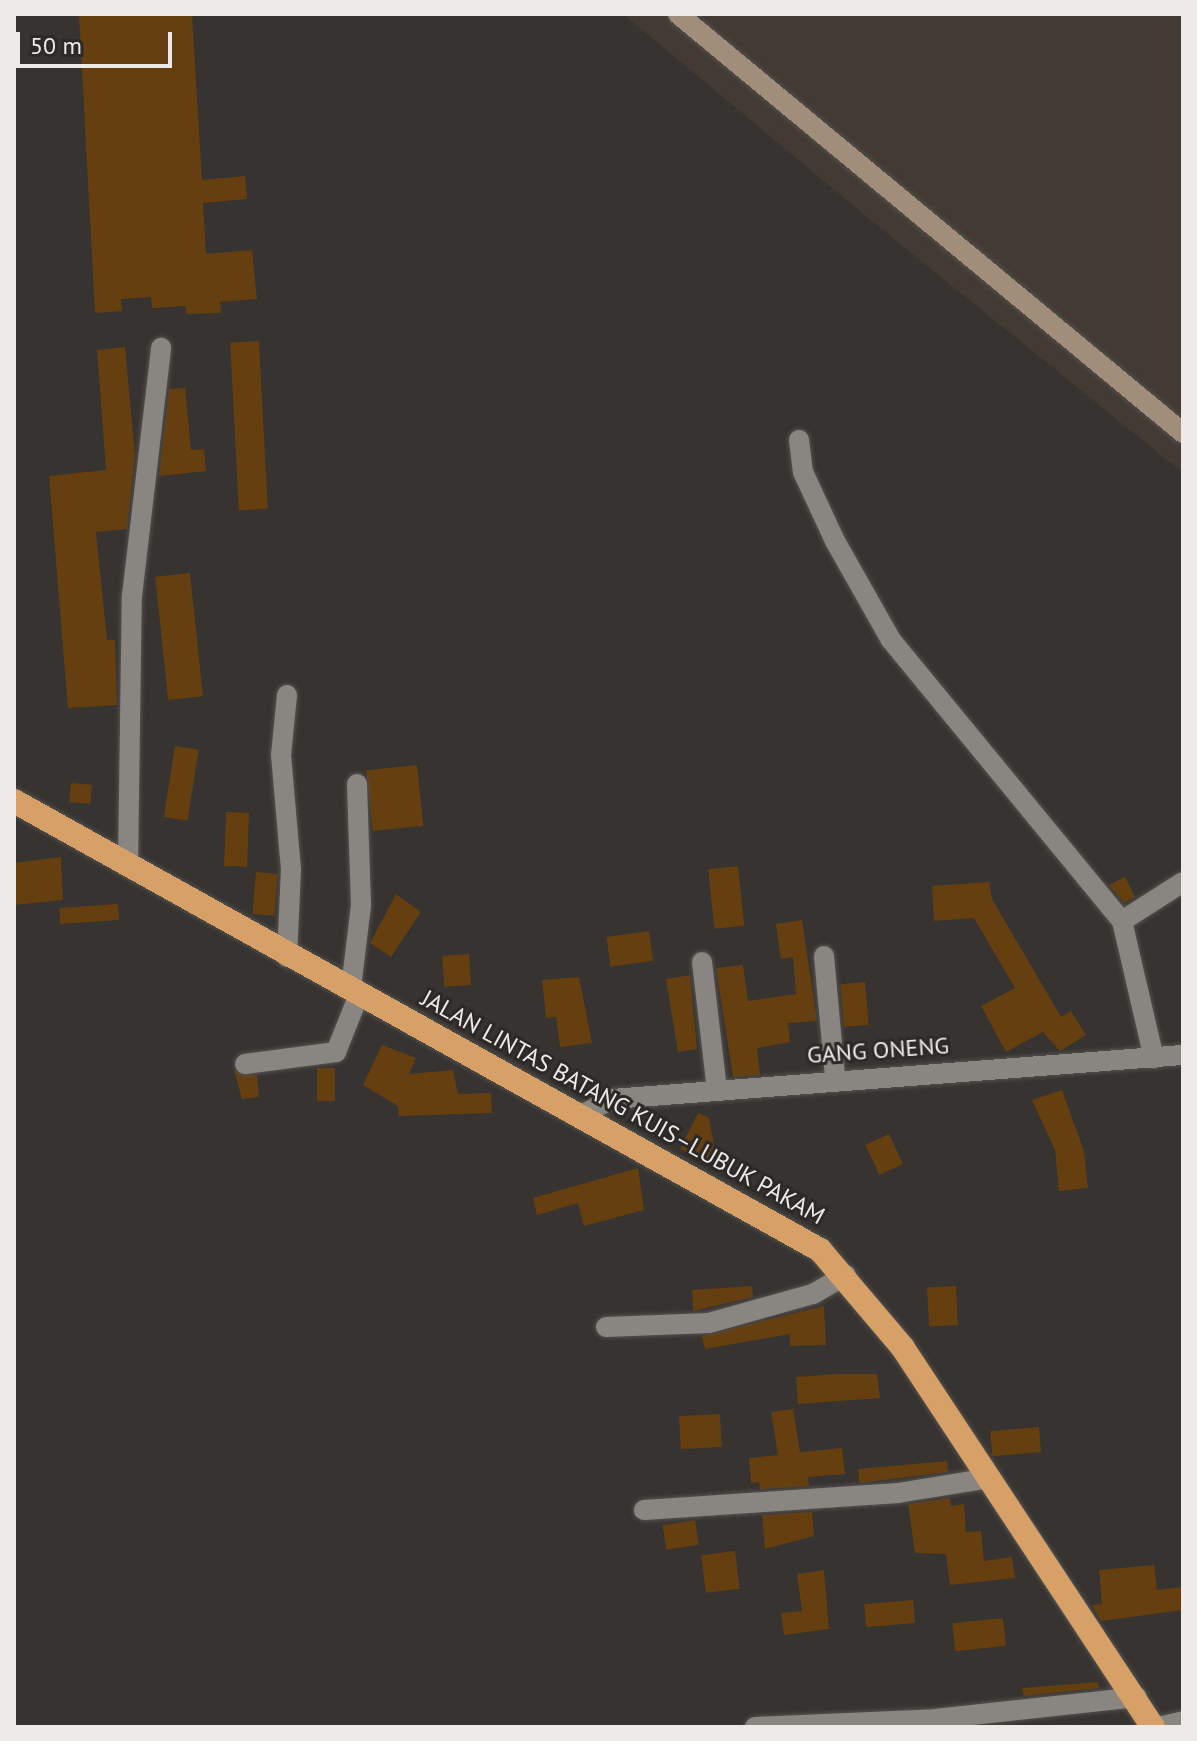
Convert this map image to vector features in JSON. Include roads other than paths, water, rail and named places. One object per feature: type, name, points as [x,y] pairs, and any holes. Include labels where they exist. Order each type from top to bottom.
[{"type":"highway","name":"JALAN LINTAS BATANG KUIS–LUBUK PAKAM","points":[[14,801],[287,957],[355,990],[793,1234],[846,1275],[991,1478],[1156,1727]]},
{"type":"street","points":[[678,14],[1183,433]]},
{"type":"street","points":[[128,867],[132,596],[161,348]]},
{"type":"street","points":[[799,440],[803,472],[835,541],[891,640],[1122,921],[1154,1058]]},
{"type":"street","points":[[287,695],[281,755],[291,869],[287,957]]},
{"type":"street","points":[[245,1064],[336,1052],[355,990],[361,919],[357,784]]},
{"type":"street","points":[[1122,921],[1183,882]]},
{"type":"street","points":[[824,956],[835,1078]]},
{"type":"street","points":[[702,962],[717,1089]]},
{"type":"street","name":"GANG ONENG","points":[[581,1115],[612,1099],[835,1078],[1183,1055]]},
{"type":"street","points":[[606,1327],[709,1323],[813,1294],[846,1275]]},
{"type":"street","points":[[644,1510],[898,1493],[991,1478]]},
{"type":"street","points":[[755,1727],[935,1719],[1137,1697]]},
{"type":"street","points":[[1156,1727],[1183,1721]]}]
